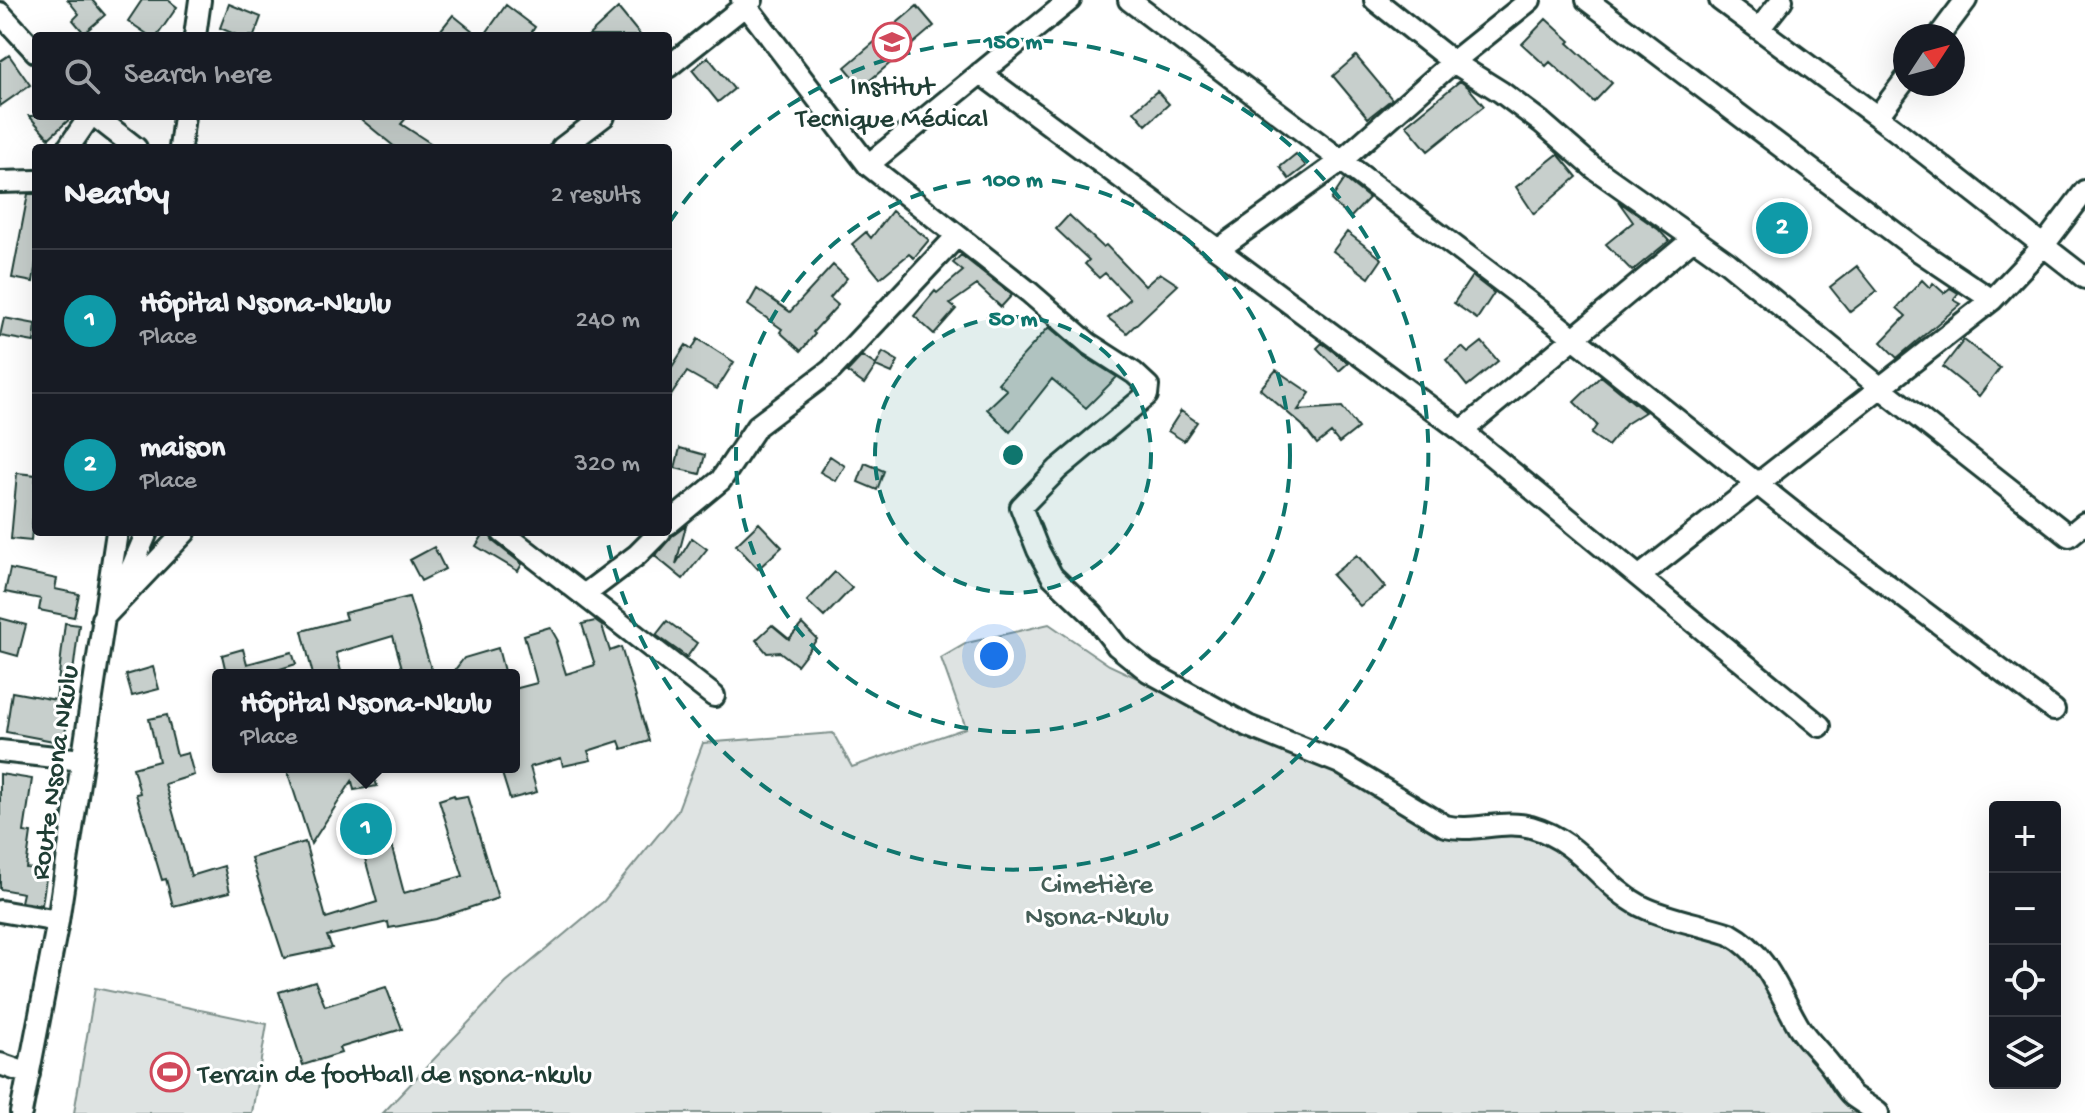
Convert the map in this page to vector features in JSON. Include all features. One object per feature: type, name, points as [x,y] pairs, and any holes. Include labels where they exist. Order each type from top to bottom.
[{"type":"street","points":[[196,32],[200,0]]},
{"type":"street","points":[[868,165],[1070,0]]},
{"type":"street","points":[[1129,0],[1574,338],[1757,484],[2054,710]]},
{"type":"street","points":[[1375,0],[1453,62],[1541,122],[1594,168],[1728,263],[2069,536],[2085,523]]},
{"type":"street","points":[[1219,249],[1341,161],[1453,62],[1530,0]]},
{"type":"street","points":[[1587,0],[1919,251],[1992,300]]},
{"type":"street","points":[[1720,0],[1878,116],[2085,278]]},
{"type":"street","points":[[1759,29],[1782,0]]},
{"type":"street","points":[[1948,24],[1966,0]]},
{"type":"street","points":[[672,64],[746,2],[868,165],[1029,292],[1089,344],[1148,386],[1147,395],[1058,469],[1021,507],[1052,576],[1093,615],[1117,646],[1148,671],[1201,701],[1248,726],[1340,763],[1445,826],[1455,829],[1516,825],[1542,831],[1575,848],[1641,906],[1718,929],[1742,940],[1769,971],[1815,1050],[1853,1096],[1878,1113]]},
{"type":"street","points":[[0,13],[32,48]]},
{"type":"street","points":[[980,73],[1462,431],[1820,726]]},
{"type":"street","points":[[1878,116],[1893,96]]},
{"type":"street","points":[[71,144],[89,120]]},
{"type":"street","points":[[98,120],[130,144]]},
{"type":"street","points":[[180,144],[184,120]]},
{"type":"street","points":[[567,144],[599,120]]},
{"type":"street","points":[[0,182],[32,181]]},
{"type":"street","points":[[1640,576],[1992,300],[2044,245],[2085,191]]},
{"type":"street","points":[[672,520],[721,480],[757,426],[831,370],[956,237]]},
{"type":"street","points":[[1462,431],[1693,239]]},
{"type":"street","name":"Route Nsona Nkulu","points":[[21,1113],[58,921],[116,536]]},
{"type":"street","points":[[126,594],[127,579],[145,536]]},
{"type":"street","points":[[102,619],[181,536]]},
{"type":"street","points":[[507,536],[714,696]]},
{"type":"street","points":[[584,595],[637,555],[656,536]]},
{"type":"street","points":[[0,751],[82,760]]},
{"type":"street","points":[[0,911],[58,921]]},
{"type":"street","points":[[0,1064],[29,1074]]},
{"type":"green space","name":"Cimetière Nsona-Nkulu","points":[[1049,624],[1109,665],[1355,780],[1444,833],[1513,832],[1547,837],[1607,888],[1737,943],[1868,1113],[383,1113],[506,983],[604,901],[677,812],[703,743],[833,733],[852,767],[966,728],[941,658],[967,643]]},
{"type":"green space","name":"Terrain de football de nsona-nkulu","points":[[95,988],[267,1024],[252,1113],[74,1113]]},
{"type":"building","points":[[68,0],[92,0],[105,15],[83,32],[73,20],[79,14]]},
{"type":"building","points":[[142,0],[168,0],[177,7],[160,32],[144,32],[128,21]]},
{"type":"building","points":[[229,4],[261,17],[255,32],[230,32],[220,28]]},
{"type":"building","points":[[506,5],[535,27],[532,32],[487,32]]},
{"type":"building","points":[[917,6],[934,26],[862,87],[845,67]]},
{"type":"building","points":[[618,8],[638,32],[592,32]]},
{"type":"building","points":[[453,15],[474,32],[439,32]]},
{"type":"building","points":[[1546,19],[1612,83],[1594,102],[1550,62],[1546,66],[1522,44]]},
{"type":"building","points":[[9,55],[30,85],[0,106],[0,61]]},
{"type":"building","points":[[1356,56],[1392,99],[1368,118],[1333,76]]},
{"type":"building","points":[[708,57],[734,89],[718,102],[692,70]]},
{"type":"building","points":[[1460,81],[1484,106],[1428,151],[1406,125]]},
{"type":"building","points":[[1157,91],[1169,104],[1146,125],[1134,111]]},
{"type":"building","points":[[33,120],[69,120],[49,138]]},
{"type":"building","points":[[362,120],[404,120],[401,124],[432,144],[391,144]]},
{"type":"building","points":[[1296,154],[1306,166],[1289,179],[1280,167]]},
{"type":"building","points":[[1558,154],[1577,177],[1534,214],[1516,187]]},
{"type":"building","points":[[1345,179],[1369,198],[1350,218],[1331,200]]},
{"type":"building","points":[[28,194],[32,194],[32,282],[12,278]]},
{"type":"building","points":[[1618,201],[1659,230],[1669,241],[1632,271],[1606,244],[1633,222]]},
{"type":"building","points":[[1784,204],[1805,229],[1779,252],[1758,227]]},
{"type":"building","points":[[892,211],[929,240],[914,258],[909,254],[880,278],[852,244],[866,232],[871,238]]},
{"type":"building","points":[[1069,215],[1103,247],[1106,245],[1145,286],[1160,273],[1178,285],[1127,333],[1108,318],[1130,299],[1105,273],[1099,278],[1085,264],[1089,260],[1056,229]]},
{"type":"building","points":[[1347,232],[1382,259],[1369,278],[1333,251]]},
{"type":"building","points":[[961,255],[1012,295],[1001,307],[977,285],[950,304],[956,309],[934,334],[914,316],[935,291],[937,293],[963,271],[953,263]]},
{"type":"building","points":[[833,265],[847,278],[830,298],[838,305],[813,332],[815,334],[801,351],[780,332],[782,329],[748,305],[757,289],[790,312]]},
{"type":"building","points":[[1857,266],[1877,291],[1850,312],[1830,287]]},
{"type":"building","points":[[1472,276],[1494,293],[1477,319],[1454,303]]},
{"type":"building","points":[[1922,280],[1930,288],[1933,283],[1944,293],[1950,288],[1958,293],[1954,300],[1961,304],[1897,358],[1881,342],[1906,316],[1897,308]]},
{"type":"building","points":[[4,318],[32,323],[32,342],[0,336]]},
{"type":"building","points":[[1049,327],[1082,355],[1117,377],[1086,408],[1052,379],[1010,432],[987,409],[1007,390],[998,383]]},
{"type":"building","points":[[698,339],[734,362],[717,389],[687,372],[672,394],[672,367],[686,345],[692,349]]},
{"type":"building","points":[[1964,340],[2000,368],[1979,396],[1943,367]]},
{"type":"building","points":[[1482,342],[1498,361],[1467,386],[1446,360],[1462,347],[1468,353]]},
{"type":"building","points":[[1322,343],[1348,363],[1339,371],[1317,348]]},
{"type":"building","points":[[883,352],[898,361],[892,373],[876,366],[864,384],[847,372],[862,356],[876,365]]},
{"type":"building","points":[[1276,370],[1310,393],[1298,410],[1342,407],[1358,428],[1339,443],[1331,433],[1317,444],[1302,425],[1260,389]]},
{"type":"building","points":[[1601,376],[1645,412],[1626,424],[1608,446],[1591,434],[1597,425],[1574,402]]},
{"type":"building","points":[[1181,411],[1197,422],[1184,441],[1168,431]]},
{"type":"building","points":[[680,448],[705,455],[700,474],[675,468]]},
{"type":"building","points":[[830,456],[845,466],[836,481],[820,472]]},
{"type":"building","points":[[865,463],[884,471],[877,490],[858,482]]},
{"type":"building","points":[[17,473],[32,475],[31,541],[11,539]]},
{"type":"building","points":[[759,523],[782,547],[758,569],[736,545]]},
{"type":"building","points":[[686,526],[676,564],[692,538],[707,549],[683,579],[655,556],[672,536]]},
{"type":"building","points":[[482,536],[491,536],[522,564],[518,571],[476,546]]},
{"type":"building","points":[[434,547],[445,569],[421,581],[410,560]]},
{"type":"building","points":[[1357,555],[1385,587],[1360,606],[1332,575]]},
{"type":"building","points":[[10,569],[57,579],[55,589],[79,594],[74,617],[39,610],[41,599],[5,592]]},
{"type":"building","points":[[835,572],[852,588],[824,617],[807,601]]},
{"type":"building","points":[[409,597],[431,669],[402,669],[393,636],[336,653],[340,669],[312,669],[302,631],[346,619],[344,613]]},
{"type":"building","points":[[0,618],[26,625],[18,656],[0,651]]},
{"type":"building","points":[[595,621],[602,626],[610,651],[621,647],[649,741],[622,749],[619,741],[588,751],[591,760],[563,766],[561,758],[530,767],[537,792],[510,799],[502,773],[520,773],[520,687],[537,683],[524,635],[550,627],[558,641],[566,674],[595,665],[582,624]]},
{"type":"building","points":[[667,621],[697,643],[687,657],[656,635]]},
{"type":"building","points":[[65,623],[79,625],[64,743],[6,732],[12,692],[56,700]]},
{"type":"building","points":[[802,624],[817,639],[797,665],[780,652],[767,653],[756,640],[772,625],[789,639]]},
{"type":"building","points":[[498,648],[503,669],[456,669],[464,658]]},
{"type":"building","points":[[243,649],[247,664],[292,652],[296,664],[280,669],[231,669],[225,668],[222,655]]},
{"type":"building","points":[[153,667],[159,689],[132,696],[126,675]]},
{"type":"building","points":[[167,715],[177,756],[188,753],[194,775],[165,784],[191,876],[224,866],[230,892],[173,906],[136,794],[140,793],[133,768],[159,761],[149,719]]},
{"type":"building","points":[[288,773],[373,773],[377,786],[354,790],[352,781],[311,844]]},
{"type":"building","points":[[0,774],[32,779],[24,832],[31,833],[26,868],[47,871],[42,905],[21,902],[23,893],[0,889]]},
{"type":"building","points":[[454,795],[455,798],[467,796],[498,898],[436,919],[389,928],[388,922],[327,936],[332,948],[284,958],[251,858],[305,842],[326,918],[377,902],[356,826],[384,818],[404,893],[463,876],[439,800]]},
{"type":"building","points":[[315,981],[325,1006],[386,987],[402,1029],[339,1048],[341,1053],[303,1065],[279,992]]},
{"type":"place","name":"Institut Tecnique Médical","points":[[892,42]]},
{"type":"place","name":"maison","points":[[1782,228]]},
{"type":"place","name":"Hôpital Nsona-Nkulu","points":[[366,829]]},
{"type":"place","name":"Terrain de football de nsona-nkulu","points":[[170,1072]]}]
